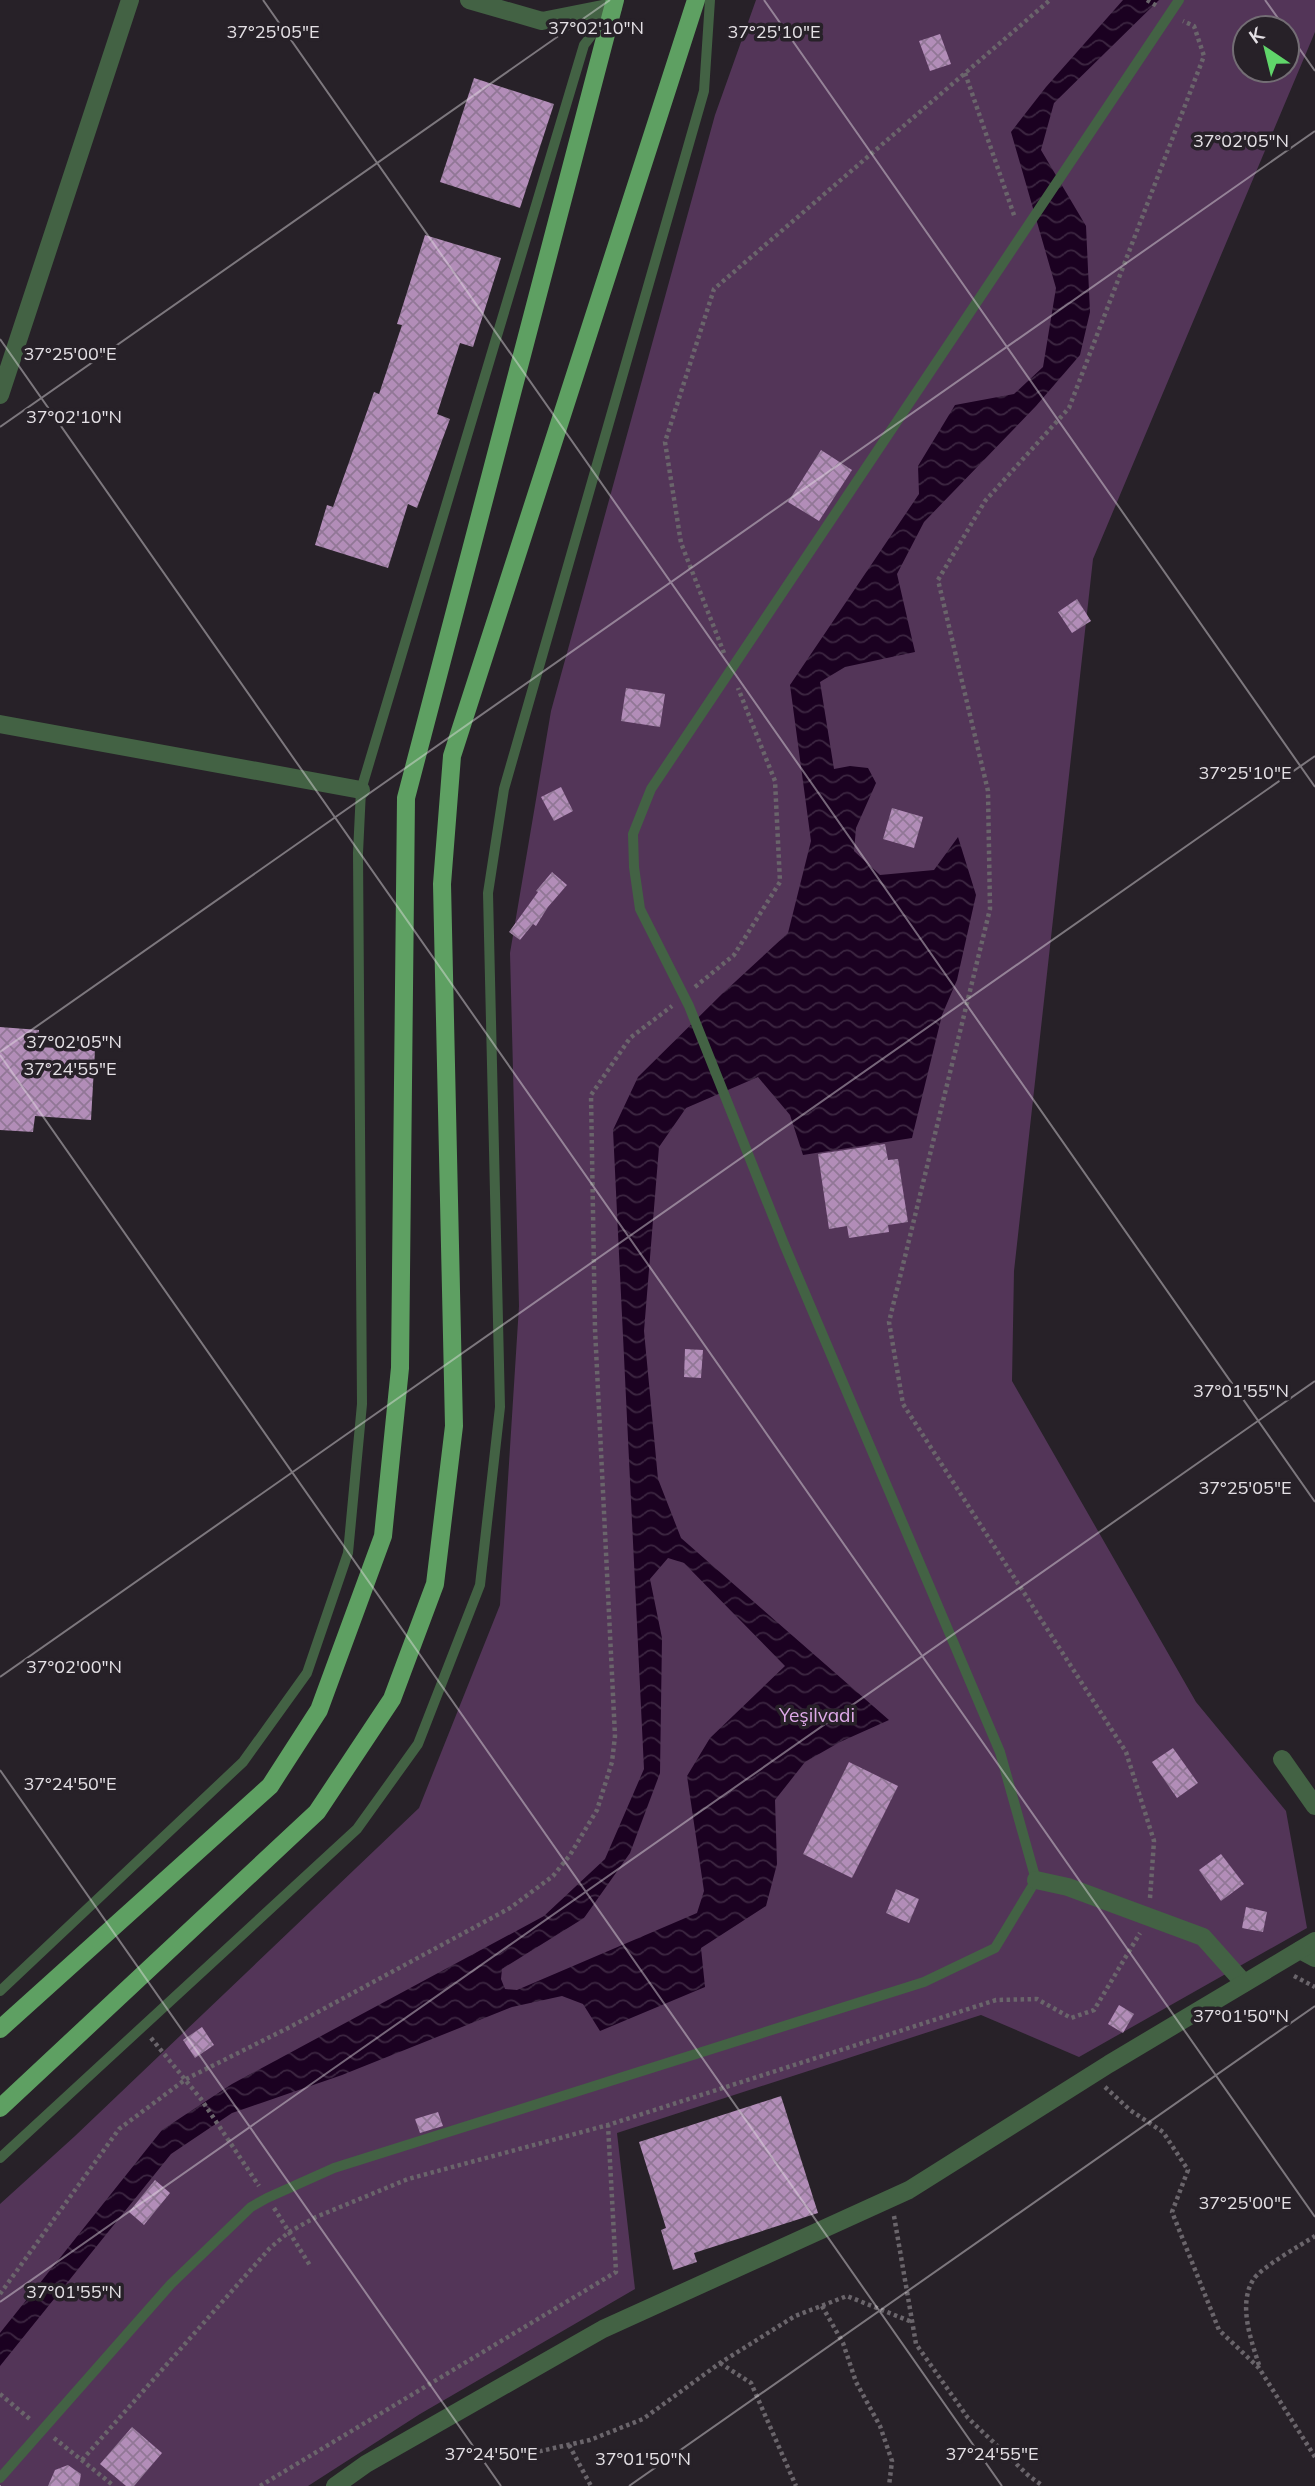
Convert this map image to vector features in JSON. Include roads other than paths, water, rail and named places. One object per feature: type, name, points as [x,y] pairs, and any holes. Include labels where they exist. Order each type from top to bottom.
[{"type":"main road","points":[[0,2108],[317,1812],[392,1699],[435,1584],[454,1426],[442,884],[452,756],[695,0]]},
{"type":"main road","points":[[0,2029],[270,1786],[319,1710],[383,1536],[400,1368],[406,798],[614,4]]},
{"type":"street","points":[[0,395],[130,0]]},
{"type":"street","points":[[469,0],[542,21],[614,4]]},
{"type":"street","points":[[0,724],[361,790]]},
{"type":"street","points":[[1282,1759],[1315,1806]]},
{"type":"street","points":[[1036,1880],[1068,1887],[1203,1937],[1244,1983]]},
{"type":"street","points":[[335,2486],[366,2464],[603,2329],[909,2190],[1092,2074],[1244,1983],[1310,1950]]},
{"type":"lane","points":[[0,2158],[358,1829],[418,1744],[480,1585],[500,1407],[488,894],[504,789],[704,91],[710,0]]},
{"type":"lane","points":[[0,2478],[172,2284],[251,2207],[334,2168],[924,1982],[995,1948],[1036,1880],[1000,1752],[784,1244],[686,1001],[640,909],[633,834],[651,789],[1180,0]]},
{"type":"lane","points":[[0,1991],[243,1762],[307,1673],[348,1553],[362,1404],[358,853],[361,790],[584,45],[614,4]]},
{"type":"water","points":[[1123,0],[1159,0],[1054,103],[1041,150],[1086,226],[1090,312],[1080,355],[1036,406],[924,522],[897,574],[915,652],[845,667],[820,682],[834,769],[850,766],[868,768],[876,783],[856,828],[854,851],[880,875],[934,870],[958,837],[976,895],[957,980],[942,1015],[912,1138],[803,1155],[790,1115],[758,1077],[686,1108],[659,1147],[644,1331],[658,1479],[681,1538],[889,1720],[840,1742],[805,1762],[775,1800],[777,1864],[766,1906],[701,1948],[705,1987],[600,2031],[583,2004],[562,1996],[512,2007],[342,2075],[232,2113],[171,2154],[0,2366],[0,2333],[162,2130],[232,2084],[544,1916],[605,1859],[644,1769],[613,1130],[638,1077],[788,933],[811,841],[790,685],[919,494],[918,466],[955,405],[1014,394],[1043,367],[1056,288],[1011,132],[1046,87]],"holes":[[[668,1558],[684,1563],[785,1666],[710,1738],[687,1776],[704,1891],[697,1913],[517,1990],[505,1989],[501,1979],[502,1969],[584,1918],[630,1853],[660,1773],[662,1638],[650,1579]]]},
{"type":"park label","name":"Yeşilvadi","points":[[817,1715]]}]
